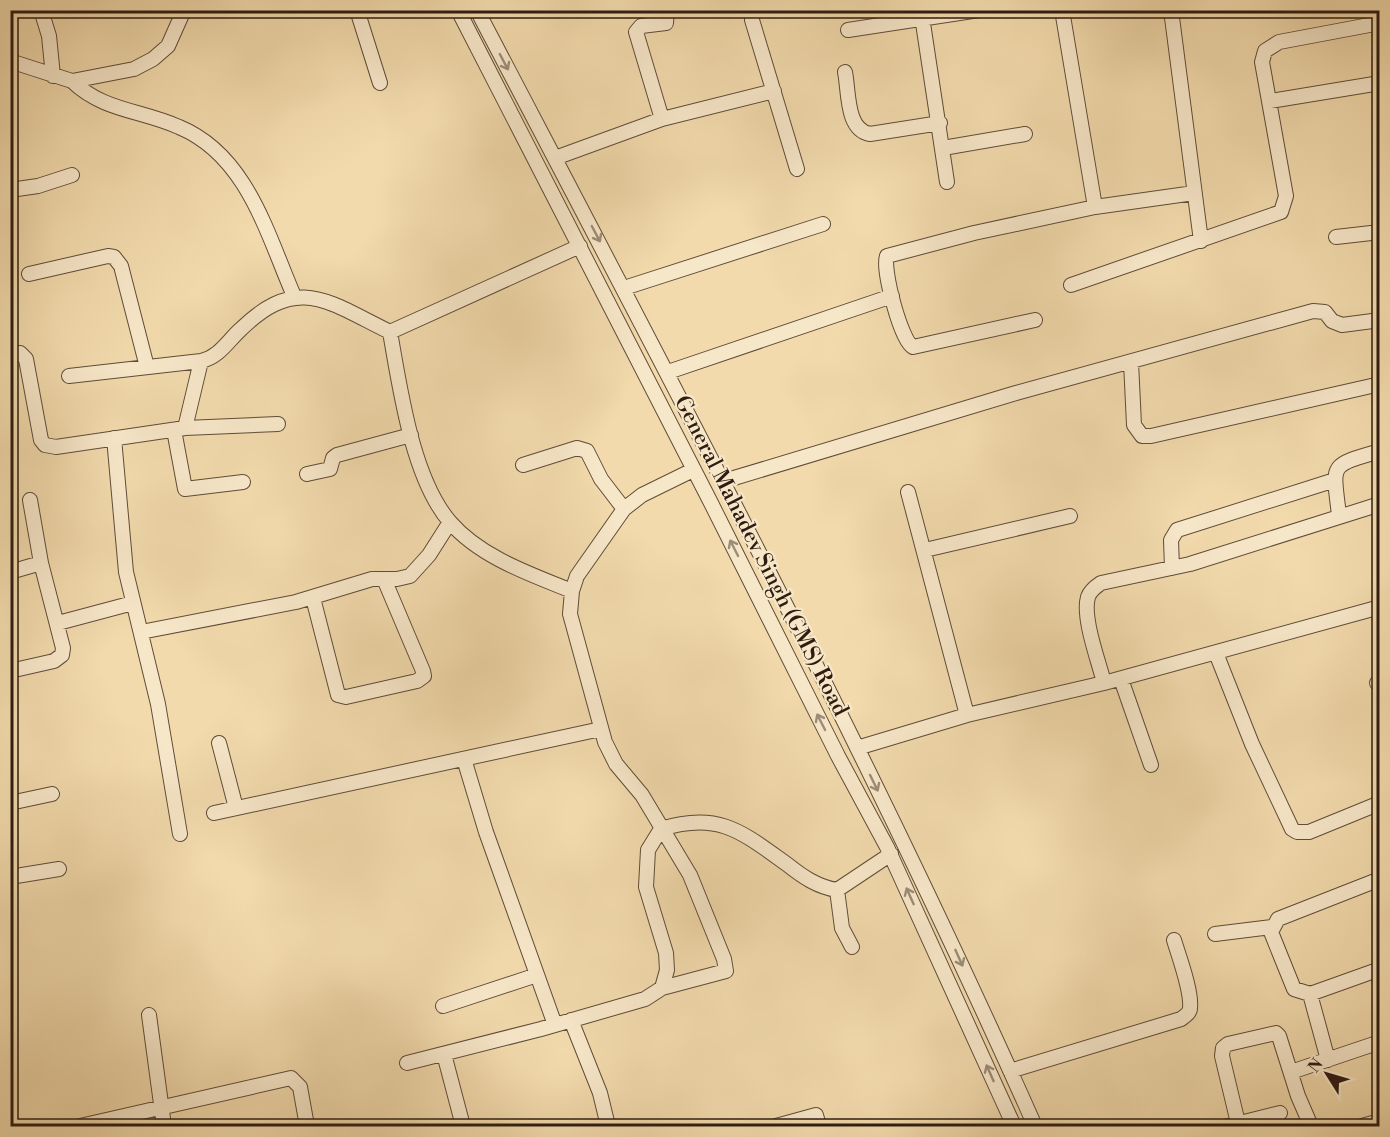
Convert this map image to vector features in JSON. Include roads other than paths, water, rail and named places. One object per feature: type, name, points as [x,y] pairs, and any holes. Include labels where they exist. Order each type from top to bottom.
[{"type":"street","points":[[41,10],[49,36],[53,76]]},
{"type":"street","points":[[72,81],[122,72],[153,59],[168,46],[184,10]]},
{"type":"street","points":[[357,10],[380,83]]},
{"type":"street","name":"General Mahadev Singh (GMS) Road","points":[[458,10],[891,854],[1014,1126]]},
{"type":"street","points":[[477,10],[724,482],[954,945],[1035,1126]]},
{"type":"street","points":[[662,119],[636,32],[641,26],[666,23],[668,10]]},
{"type":"street","points":[[848,30],[922,15],[979,10]]},
{"type":"street","points":[[1062,10],[1095,207]]},
{"type":"street","points":[[1172,10],[1201,241]]},
{"type":"street","points":[[922,15],[940,123],[947,182]]},
{"type":"street","points":[[752,20],[797,169]]},
{"type":"street","points":[[1071,285],[1270,218],[1281,212],[1286,205],[1262,62],[1265,51],[1269,46],[1380,23]]},
{"type":"street","points":[[10,61],[72,81],[96,100],[112,107],[180,127],[220,153],[238,175],[253,201],[294,296]]},
{"type":"street","points":[[845,72],[854,124],[862,133],[870,134],[940,123]]},
{"type":"street","points":[[1270,101],[1380,83]]},
{"type":"street","points":[[555,158],[662,119],[774,91]]},
{"type":"street","points":[[943,148],[1025,134]]},
{"type":"street","points":[[10,190],[38,186],[72,175]]},
{"type":"street","points":[[1035,320],[914,347],[905,340],[892,296],[885,262],[887,256],[1095,207],[1194,193]]},
{"type":"street","points":[[624,288],[823,224]]},
{"type":"street","points":[[1336,237],[1380,232]]},
{"type":"street","points":[[390,332],[580,246]]},
{"type":"street","points":[[28,274],[114,256],[121,266],[147,367]]},
{"type":"street","points":[[69,376],[201,361],[217,353],[260,313],[294,296],[312,297],[331,303],[390,332]]},
{"type":"street","points":[[668,372],[892,296]]},
{"type":"street","points":[[724,482],[1016,393],[1312,311],[1325,312],[1332,321],[1342,325],[1380,320]]},
{"type":"street","points":[[390,332],[411,435],[430,491],[450,522],[470,540],[503,560],[572,591]]},
{"type":"street","points":[[10,354],[20,352],[26,359],[41,440],[45,445],[56,447],[180,429],[279,424]]},
{"type":"street","points":[[201,361],[180,429],[185,489],[243,482]]},
{"type":"street","points":[[1131,362],[1134,425],[1142,436],[1151,436],[1380,384]]},
{"type":"street","points":[[307,474],[330,469],[333,458],[337,455],[411,435]]},
{"type":"street","points":[[114,438],[126,572],[170,766],[180,834]]},
{"type":"street","points":[[523,465],[578,447],[583,448],[590,456],[600,479],[624,509]]},
{"type":"street","points":[[1339,515],[1336,468],[1343,462],[1380,451]]},
{"type":"street","points":[[407,1064],[645,999],[662,988],[726,971],[724,959],[690,875],[642,795],[616,764],[601,729],[570,614],[572,591],[577,576],[624,509],[642,495],[693,470]]},
{"type":"street","points":[[1172,568],[1171,540],[1177,530],[1335,480]]},
{"type":"street","points":[[908,492],[967,715]]},
{"type":"street","points":[[10,671],[59,659],[63,648],[41,563],[30,500]]},
{"type":"street","points":[[1104,683],[1086,613],[1091,590],[1101,583],[1172,568],[1380,504]]},
{"type":"street","points":[[925,550],[1070,516]]},
{"type":"street","points":[[141,632],[313,598],[360,581],[404,578],[418,569],[450,522]]},
{"type":"street","points":[[10,572],[41,563]]},
{"type":"street","points":[[313,598],[338,695],[346,697],[417,681],[424,676],[423,671],[384,579]]},
{"type":"street","points":[[58,623],[133,603]]},
{"type":"street","points":[[857,748],[967,715],[1121,679],[1380,607]]},
{"type":"street","points":[[1216,652],[1252,744],[1292,828],[1297,832],[1309,832],[1380,803]]},
{"type":"street","points":[[1121,679],[1151,765]]},
{"type":"street","points":[[214,813],[601,729]]},
{"type":"street","points":[[219,743],[236,808]]},
{"type":"street","points":[[464,759],[486,831],[555,1025]]},
{"type":"street","points":[[10,803],[52,794]]},
{"type":"street","points":[[662,988],[667,970],[666,953],[646,887],[648,850],[661,829],[691,821],[724,824],[762,847],[804,878],[825,888],[837,890],[891,854]]},
{"type":"street","points":[[10,877],[58,869]]},
{"type":"street","points":[[1380,879],[1286,915],[1278,919],[1272,927],[1272,938],[1294,989],[1310,994],[1380,969]]},
{"type":"street","points":[[837,890],[842,928],[852,947]]},
{"type":"street","points":[[1215,934],[1272,927]]},
{"type":"street","points":[[1010,1071],[1181,1019],[1188,1014],[1190,1008],[1188,996],[1174,940]]},
{"type":"street","points":[[443,1006],[537,975]]},
{"type":"street","points":[[1310,994],[1328,1060]]},
{"type":"street","points":[[149,1015],[164,1126]]},
{"type":"street","points":[[571,1020],[600,1093],[608,1126]]},
{"type":"street","points":[[1280,1113],[1233,1125],[1222,1047],[1278,1034],[1298,1096],[1311,1126]]},
{"type":"street","points":[[1291,1072],[1380,1042]]},
{"type":"street","points":[[444,1054],[463,1126]]},
{"type":"street","points":[[80,1126],[291,1078],[300,1087],[307,1126]]},
{"type":"street","points":[[776,1126],[816,1115],[819,1126]]},
{"type":"street","points":[[1362,1126],[1380,1121]]}]
